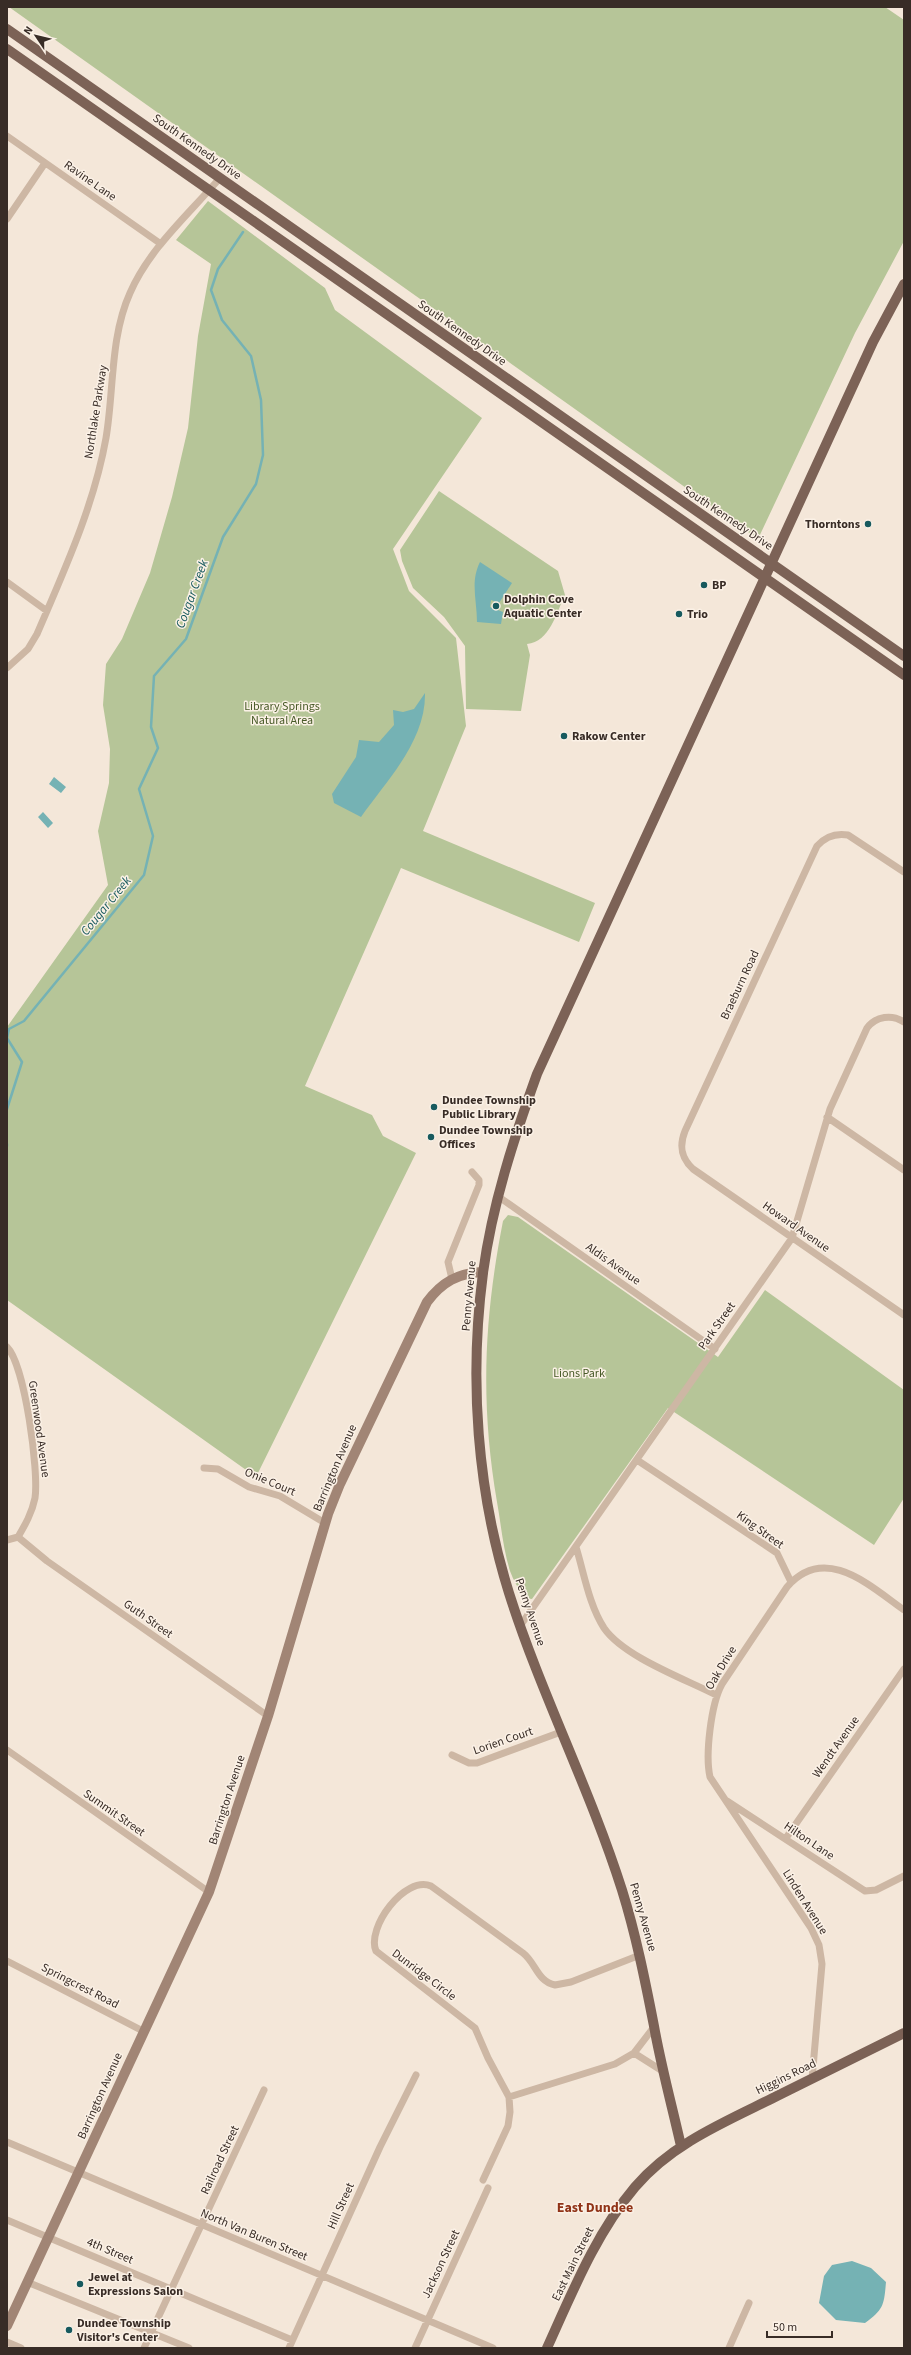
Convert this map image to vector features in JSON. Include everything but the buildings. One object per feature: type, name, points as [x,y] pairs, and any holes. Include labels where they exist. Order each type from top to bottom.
[{"type":"main road","name":"South Kennedy Drive","points":[[7,29],[219,179],[772,562],[904,656]]},
{"type":"main road","points":[[7,49],[209,191],[429,342],[904,675]]},
{"type":"main road","name":"Penny Avenue","points":[[681,2146],[654,2027],[640,1955],[618,1879],[520,1626],[496,1544],[480,1451],[477,1375],[483,1272],[498,1197],[518,1129],[537,1074],[873,342],[904,284]]},
{"type":"main road","name":"Higgins Road","points":[[681,2146],[904,2033]]},
{"type":"main road","name":"East Main Street","points":[[547,2348],[613,2216],[641,2180],[681,2146]]},
{"type":"street","name":"Ravine Lane","points":[[7,136],[161,244]]},
{"type":"street","points":[[7,219],[45,163]]},
{"type":"street","name":"Northlake Parkway","points":[[7,668],[28,649],[47,611],[88,509],[106,439],[122,315],[134,283],[161,244],[219,179]]},
{"type":"street","points":[[7,582],[47,611]]},
{"type":"street","name":"Braeburn Road","points":[[682,1152],[685,1131],[813,853],[822,841],[840,834],[851,836],[904,872]]},
{"type":"street","name":"Park Street","points":[[520,1626],[792,1238],[827,1117],[864,1033],[872,1022],[883,1018],[893,1017],[904,1022]]},
{"type":"street","points":[[827,1117],[904,1170]]},
{"type":"street","name":"Howard Avenue","points":[[682,1152],[693,1169],[904,1315]]},
{"type":"street","points":[[452,1279],[448,1262],[479,1185],[479,1180],[472,1172]]},
{"type":"street","name":"Aldis Avenue","points":[[498,1197],[715,1349]]},
{"type":"street","name":"Barrington Avenue","points":[[7,2326],[209,1892],[268,1716],[325,1524],[340,1484],[420,1314],[435,1292],[452,1279],[465,1273],[483,1272]]},
{"type":"street","name":"Greenwood Avenue","points":[[7,1347],[20,1372],[25,1389],[25,1403],[36,1468],[35,1497],[32,1511],[18,1537]]},
{"type":"street","name":"King Street","points":[[637,1460],[777,1553],[791,1582]]},
{"type":"street","name":"Onie Court","points":[[204,1468],[221,1470],[245,1485],[280,1496],[325,1524]]},
{"type":"street","points":[[7,1540],[18,1537]]},
{"type":"street","name":"Guth Street","points":[[18,1537],[47,1561],[268,1716]]},
{"type":"street","points":[[576,1547],[597,1612],[609,1635],[635,1655],[716,1695]]},
{"type":"street","points":[[791,1582],[801,1575],[819,1568],[836,1568],[858,1578],[904,1610]]},
{"type":"street","name":"Oak Drive","points":[[724,1799],[710,1778],[708,1765],[716,1695],[791,1582]]},
{"type":"street","name":"Wendt Avenue","points":[[786,1838],[904,1669]]},
{"type":"street","name":"Lorien Court","points":[[452,1755],[469,1763],[477,1763],[561,1732]]},
{"type":"street","name":"Summit Street","points":[[7,1750],[209,1892]]},
{"type":"street","name":"Hilton Lane","points":[[724,1799],[786,1838],[863,1890],[872,1892],[904,1876]]},
{"type":"street","name":"Linden Avenue","points":[[724,1799],[808,1924],[819,1944],[822,1969],[812,2079]]},
{"type":"street","name":"Dunridge Circle","points":[[510,2098],[488,2058],[475,2028],[376,1951],[376,1935],[391,1904],[411,1887],[424,1884],[432,1886],[523,1953],[531,1960],[541,1978],[555,1985],[571,1982],[640,1955]]},
{"type":"street","name":"Springcrest Road","points":[[7,1961],[143,2032]]},
{"type":"street","points":[[483,2180],[508,2126],[510,2098],[598,2070],[634,2053],[654,2027]]},
{"type":"street","points":[[634,2053],[664,2072]]},
{"type":"street","name":"Hill Street","points":[[289,2348],[380,2147],[416,2075]]},
{"type":"street","name":"Railroad Street","points":[[144,2348],[173,2289],[264,2090]]},
{"type":"street","name":"North Van Buren Street","points":[[7,2142],[202,2226],[493,2348]]},
{"type":"street","name":"Jackson Street","points":[[415,2348],[488,2188]]},
{"type":"street","name":"4th Street","points":[[7,2220],[292,2340]]},
{"type":"street","points":[[27,2282],[189,2348]]},
{"type":"street","points":[[729,2348],[749,2304]]},
{"type":"street","points":[[7,2342],[21,2348]]},
{"type":"green space","points":[[9,7],[885,7],[904,20],[904,241],[855,333],[758,539]]},
{"type":"green space","name":"Library Springs Natural Area","points":[[208,201],[325,288],[335,310],[482,418],[393,549],[409,591],[456,638],[466,726],[423,831],[595,903],[579,942],[401,868],[305,1086],[372,1115],[383,1136],[416,1153],[256,1477],[7,1300],[7,1027],[108,885],[98,831],[109,783],[110,749],[103,705],[106,664],[122,639],[150,573],[172,497],[188,428],[198,336],[211,264],[176,240]]},
{"type":"green space","name":"Dolphin Cove Aquatic Center","points":[[439,491],[558,571],[565,595],[547,632],[535,642],[527,644],[530,655],[521,711],[466,709],[465,646],[444,617],[413,588],[402,561],[400,550]]},
{"type":"green space","name":"Lions Park","points":[[508,1215],[518,1217],[718,1357],[765,1290],[904,1390],[904,1498],[874,1545],[668,1408],[532,1599],[524,1598],[511,1574],[504,1545],[492,1465],[486,1395],[488,1326],[492,1292],[503,1221]]},
{"type":"water","points":[[480,562],[512,583],[499,603],[491,600],[490,607],[503,612],[501,624],[477,622],[475,577]]},
{"type":"water","points":[[425,693],[424,711],[412,744],[393,774],[361,817],[334,803],[332,794],[356,757],[359,740],[379,742],[394,725],[393,710],[403,712],[414,709]]},
{"type":"water","points":[[54,777],[66,787],[61,793],[49,784]]},
{"type":"water","points":[[43,812],[53,823],[48,828],[38,817]]},
{"type":"water","points":[[852,2261],[871,2268],[886,2282],[885,2296],[882,2306],[876,2314],[865,2323],[836,2320],[819,2303],[824,2276],[832,2265]]},
{"type":"waterway","name":"Cougar Creek","points":[[7,1109],[22,1062],[7,1038],[9,1029],[24,1021],[144,875],[153,836],[139,789],[158,748],[151,727],[154,676],[186,639],[223,537],[256,484],[263,455],[261,400],[251,356],[222,320],[211,290],[218,269],[243,232]]},
{"type":"place","name":"Thorntons","points":[[868,524]]},
{"type":"place","name":"BP","points":[[704,585]]},
{"type":"place","name":"Dolphin Cove Aquatic Center","points":[[496,606]]},
{"type":"place","name":"Trio","points":[[679,614]]},
{"type":"place","name":"Rakow Center","points":[[564,736]]},
{"type":"place","name":"Dundee Township Public Library","points":[[434,1107]]},
{"type":"place","name":"Dundee Township Offices","points":[[431,1137]]},
{"type":"place","name":"Jewel at Expressions Salon","points":[[80,2284]]},
{"type":"place","name":"Dundee Township Visitor's Center","points":[[69,2330]]},
{"type":"district","name":"East Dundee","points":[[595,2208]]}]
